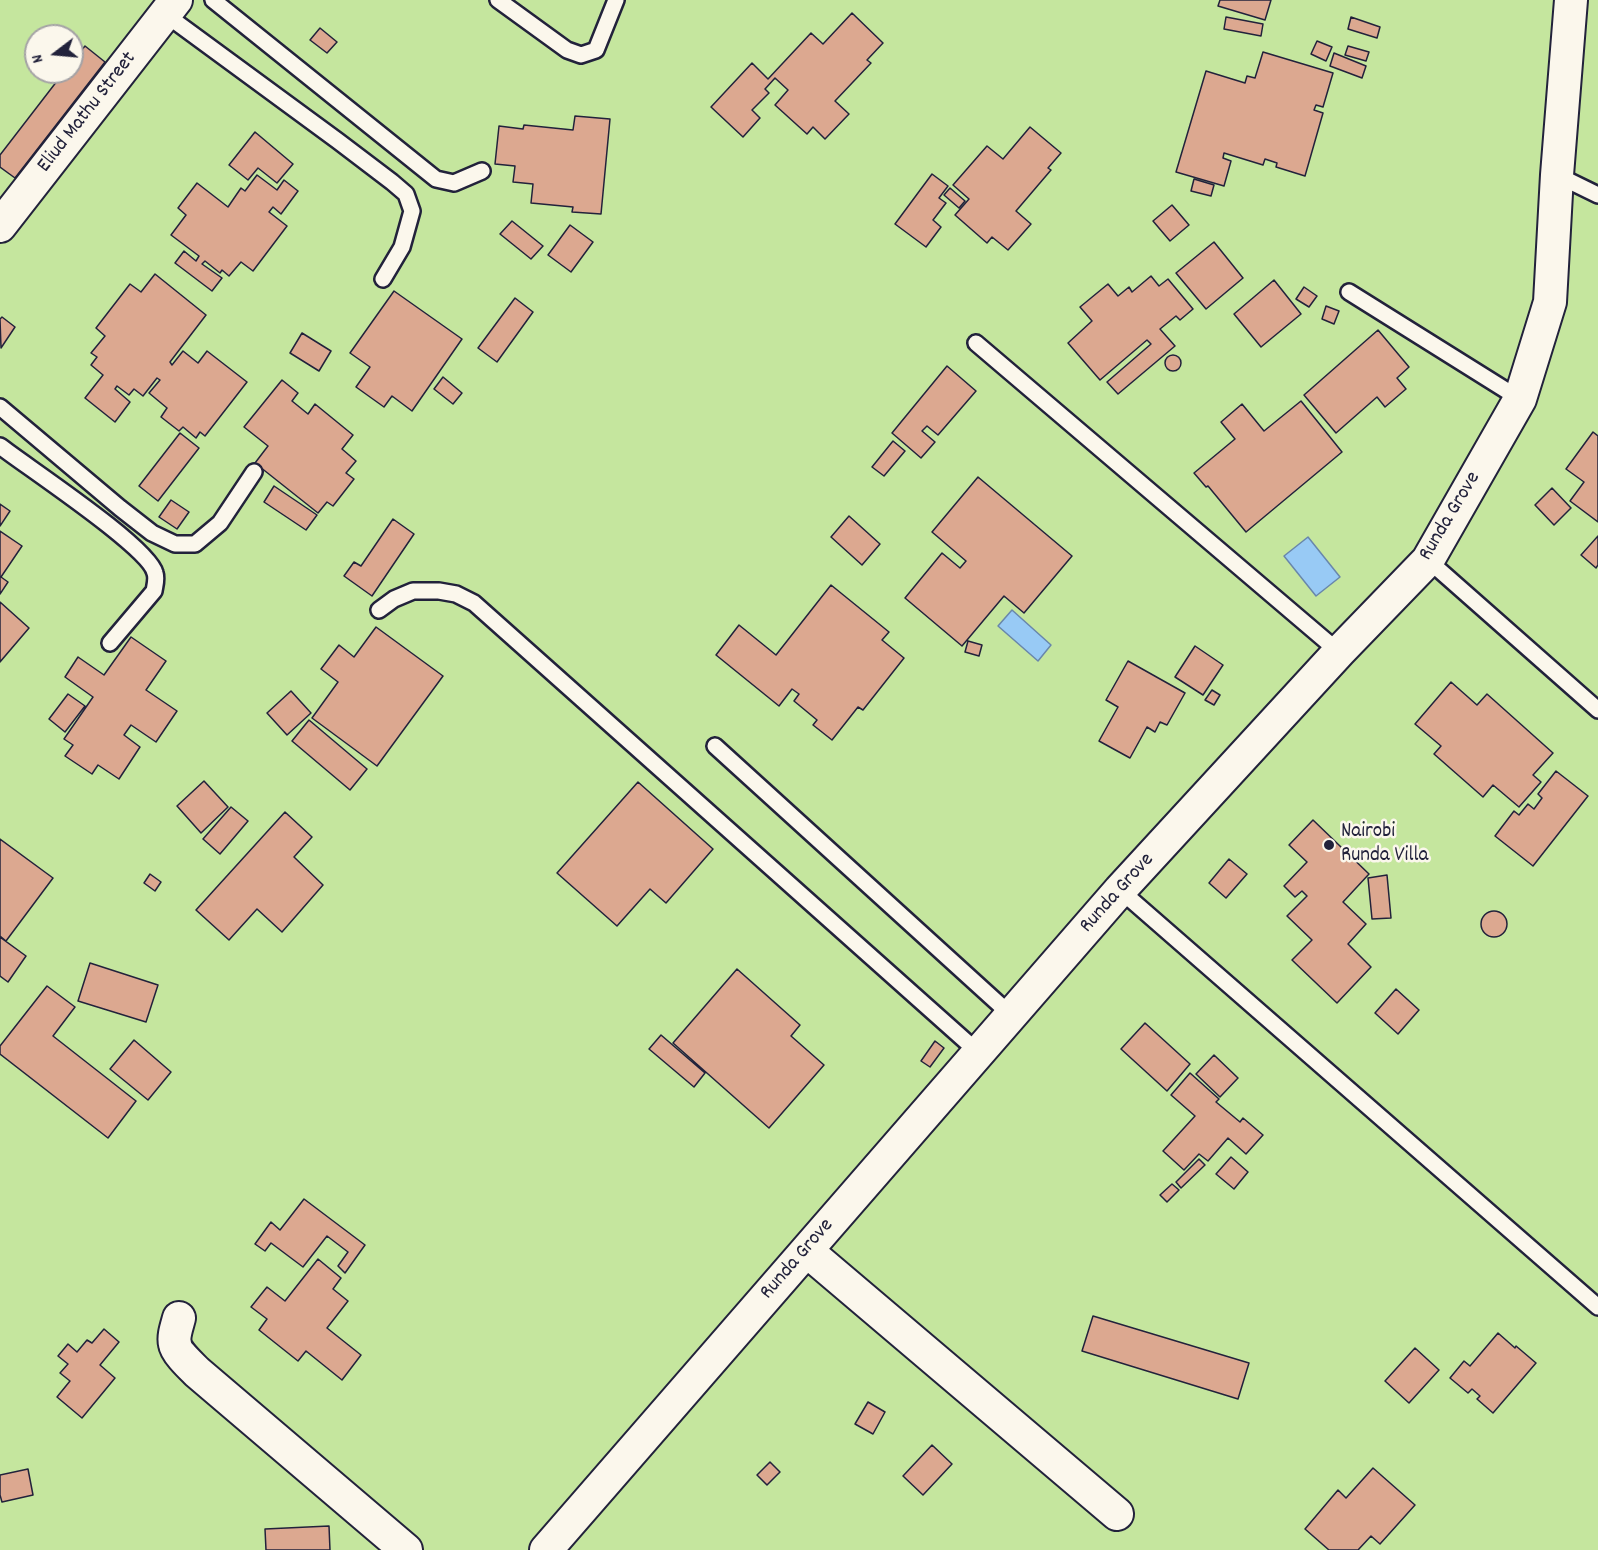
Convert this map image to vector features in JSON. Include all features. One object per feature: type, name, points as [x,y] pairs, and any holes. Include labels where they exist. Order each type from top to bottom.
[{"type":"street","name":"Runda Grove","points":[[546,1550],[1120,890],[1339,652],[1428,560],[1520,399],[1550,302],[1557,175],[1571,0]]},
{"type":"street","name":"Eliud Mathu Street","points":[[0,226],[170,7]]},
{"type":"street","points":[[807,1251],[1117,1514]]},
{"type":"street","points":[[179,1318],[175,1345],[187,1362],[406,1550]]},
{"type":"lane","points":[[213,0],[436,179],[454,183],[482,171]]},
{"type":"lane","points":[[498,0],[567,50],[581,55],[596,50],[616,0]]},
{"type":"lane","points":[[170,7],[406,194],[412,211],[410,220],[402,247],[382,279]]},
{"type":"lane","points":[[1557,175],[1598,195]]},
{"type":"lane","points":[[1349,291],[1520,399]]},
{"type":"lane","points":[[976,343],[1339,652]]},
{"type":"lane","points":[[0,407],[120,508],[152,532],[175,544],[195,544],[220,523],[254,472]]},
{"type":"lane","points":[[0,446],[110,526],[146,559],[155,571],[156,582],[153,591],[110,643]]},
{"type":"lane","points":[[1428,560],[1598,710]]},
{"type":"lane","points":[[379,610],[394,599],[413,591],[439,591],[456,594],[474,603],[979,1053]]},
{"type":"lane","points":[[715,746],[1011,1015]]},
{"type":"lane","points":[[1120,890],[1598,1307]]},
{"type":"green space","points":[[0,0],[1598,0],[1598,1550],[0,1550]]},
{"type":"water","points":[[1308,537],[1340,577],[1316,596],[1284,556]]},
{"type":"water","points":[[1012,610],[1051,645],[1038,661],[998,626]]},
{"type":"building","points":[[1220,0],[1271,0],[1265,20],[1218,6]]},
{"type":"building","points":[[852,13],[883,43],[867,60],[871,63],[835,101],[849,114],[825,139],[813,127],[807,134],[775,105],[788,90],[775,78],[765,89],[769,93],[752,110],[760,118],[743,137],[711,107],[752,63],[768,79],[811,33],[823,44]]},
{"type":"building","points":[[1226,17],[1263,24],[1261,36],[1224,29]]},
{"type":"building","points":[[1351,17],[1380,27],[1377,38],[1348,29]]},
{"type":"building","points":[[320,28],[337,42],[327,53],[310,40]]},
{"type":"building","points":[[1317,41],[1332,47],[1326,61],[1311,54]]},
{"type":"building","points":[[1348,46],[1369,52],[1366,61],[1345,55]]},
{"type":"building","points":[[84,47],[105,62],[15,178],[0,167],[0,155],[55,84],[84,84]]},
{"type":"building","points":[[1263,52],[1333,73],[1323,107],[1316,105],[1314,110],[1323,113],[1305,176],[1276,167],[1277,163],[1265,159],[1263,165],[1224,153],[1223,158],[1231,161],[1224,186],[1176,172],[1206,71],[1245,83],[1247,76],[1255,78]]},
{"type":"building","points":[[1334,53],[1366,66],[1362,78],[1330,66]]},
{"type":"building","points":[[575,116],[610,119],[601,214],[572,212],[573,207],[531,203],[533,184],[513,182],[515,166],[495,164],[499,126],[523,129],[524,125],[573,130]]},
{"type":"building","points":[[1030,127],[1061,153],[1048,168],[1051,170],[1016,211],[1031,224],[1008,250],[992,237],[987,243],[955,215],[969,199],[953,185],[987,146],[1003,159]]},
{"type":"building","points":[[255,132],[293,164],[277,183],[258,168],[248,180],[229,165]]},
{"type":"building","points":[[932,174],[948,186],[939,198],[946,203],[933,220],[941,227],[926,247],[895,224]]},
{"type":"building","points":[[257,175],[277,190],[284,180],[298,191],[281,214],[273,207],[269,212],[287,226],[253,271],[241,262],[229,276],[222,270],[220,273],[205,261],[202,264],[222,278],[212,291],[175,263],[184,251],[196,261],[199,256],[171,235],[186,215],[178,208],[197,183],[228,207],[241,188],[245,191]]},
{"type":"building","points":[[1194,179],[1214,185],[1211,196],[1191,191]]},
{"type":"building","points":[[950,188],[965,201],[959,208],[944,195]]},
{"type":"building","points":[[1172,205],[1189,225],[1170,241],[1153,221]]},
{"type":"building","points":[[512,221],[543,246],[531,259],[500,234]]},
{"type":"building","points":[[570,225],[593,242],[571,272],[548,255]]},
{"type":"building","points":[[1214,242],[1243,278],[1206,309],[1176,273]]},
{"type":"building","points":[[155,274],[206,315],[170,362],[172,365],[183,351],[198,363],[207,351],[247,382],[205,436],[200,432],[196,438],[183,427],[179,431],[161,417],[167,408],[149,393],[160,380],[157,378],[143,396],[134,389],[129,395],[117,386],[115,389],[130,402],[115,422],[85,398],[103,375],[91,365],[97,357],[91,353],[105,336],[96,328],[130,284],[141,292]]},
{"type":"building","points":[[1151,276],[1159,286],[1168,279],[1193,309],[1180,320],[1176,316],[1160,329],[1175,346],[1118,394],[1107,382],[1151,344],[1147,340],[1100,380],[1068,343],[1092,321],[1080,307],[1108,284],[1118,296],[1129,287],[1132,292]]},
{"type":"building","points":[[1274,280],[1301,314],[1261,347],[1234,314]]},
{"type":"building","points":[[1304,287],[1317,296],[1309,307],[1296,299]]},
{"type":"building","points":[[394,291],[462,339],[412,411],[392,396],[384,407],[356,387],[370,367],[350,353]]},
{"type":"building","points":[[515,298],[533,312],[497,362],[478,348]]},
{"type":"building","points":[[1326,306],[1339,311],[1334,324],[1322,319]]},
{"type":"building","points":[[2,317],[15,327],[1,348],[0,319]]},
{"type":"building","points":[[1378,330],[1409,367],[1397,378],[1406,389],[1385,407],[1377,397],[1336,433],[1304,395]]},
{"type":"building","points":[[302,333],[331,351],[319,371],[290,353]]},
{"type":"building","points":[[1173,355],[1179,357],[1181,363],[1179,369],[1173,371],[1167,369],[1165,363],[1167,357]]},
{"type":"building","points":[[947,366],[976,391],[938,435],[927,426],[922,431],[935,442],[921,458],[892,433]]},
{"type":"building","points":[[443,377],[462,393],[453,404],[434,389]]},
{"type":"building","points":[[282,380],[298,393],[292,401],[308,414],[315,404],[353,435],[342,449],[356,461],[346,473],[354,479],[333,506],[327,502],[318,513],[255,463],[268,446],[244,427]]},
{"type":"building","points":[[1301,401],[1342,452],[1246,532],[1208,486],[1206,487],[1194,473],[1235,439],[1221,422],[1242,404],[1264,431]]},
{"type":"building","points":[[1593,432],[1598,436],[1598,522],[1570,501],[1584,482],[1566,469]]},
{"type":"building","points":[[180,433],[199,448],[158,501],[139,486]]},
{"type":"building","points":[[893,441],[905,451],[884,476],[872,467]]},
{"type":"building","points":[[978,477],[1072,556],[1024,613],[1004,596],[962,646],[905,598],[942,553],[960,568],[966,561],[932,532]]},
{"type":"building","points":[[274,486],[317,515],[306,530],[264,502]]},
{"type":"building","points":[[1552,488],[1571,508],[1554,525],[1535,505]]},
{"type":"building","points":[[171,500],[189,512],[177,529],[159,517]]},
{"type":"building","points":[[0,504],[10,511],[0,526]]},
{"type":"building","points":[[849,516],[880,544],[862,565],[831,537]]},
{"type":"building","points":[[393,519],[414,534],[372,596],[344,576],[354,562],[361,566]]},
{"type":"building","points":[[0,531],[22,546],[1,577],[8,582],[0,594]]},
{"type":"building","points":[[1598,536],[1598,565],[1596,568],[1581,555]]},
{"type":"building","points":[[831,585],[889,632],[882,640],[904,658],[863,710],[858,707],[832,740],[813,725],[817,720],[794,701],[799,694],[792,689],[779,706],[716,655],[739,625],[776,655]]},
{"type":"building","points":[[0,602],[29,628],[0,662]]},
{"type":"building","points":[[376,627],[443,676],[377,766],[312,718],[338,682],[321,669],[339,645],[354,657]]},
{"type":"building","points":[[131,637],[166,661],[146,690],[177,711],[156,742],[131,725],[124,735],[140,747],[119,779],[98,765],[92,774],[65,756],[73,745],[64,739],[93,697],[65,677],[78,657],[104,675]]},
{"type":"building","points":[[968,641],[982,645],[979,656],[965,652]]},
{"type":"building","points":[[1195,646],[1223,665],[1203,695],[1175,677]]},
{"type":"building","points":[[1128,661],[1185,693],[1167,725],[1160,722],[1155,732],[1147,727],[1130,758],[1099,741],[1118,707],[1106,700]]},
{"type":"building","points":[[1451,682],[1477,705],[1487,694],[1553,753],[1533,775],[1541,782],[1519,807],[1493,785],[1483,797],[1434,754],[1441,746],[1415,724]]},
{"type":"building","points":[[1212,690],[1220,695],[1214,705],[1205,700]]},
{"type":"building","points":[[291,691],[311,713],[287,735],[267,713]]},
{"type":"building","points":[[68,694],[85,706],[65,732],[49,719]]},
{"type":"building","points":[[309,720],[367,769],[350,790],[292,741]]},
{"type":"building","points":[[1556,771],[1588,796],[1533,866],[1495,836],[1514,811],[1519,815],[1528,804],[1534,809],[1542,798],[1538,794]]},
{"type":"building","points":[[204,781],[228,807],[201,833],[177,806]]},
{"type":"building","points":[[638,782],[713,849],[666,903],[650,889],[617,926],[557,873]]},
{"type":"building","points":[[231,807],[248,821],[220,854],[203,839]]},
{"type":"building","points":[[285,812],[312,837],[294,857],[323,885],[282,932],[257,909],[229,940],[196,910]]},
{"type":"building","points":[[1313,820],[1369,874],[1343,902],[1366,924],[1348,944],[1371,967],[1337,1003],[1292,960],[1312,940],[1287,916],[1307,896],[1302,891],[1295,897],[1284,886],[1307,862],[1289,845]]},
{"type":"building","points":[[0,839],[53,878],[6,941],[0,936]]},
{"type":"building","points":[[1229,859],[1247,874],[1226,898],[1209,883]]},
{"type":"building","points":[[150,874],[161,882],[155,891],[144,883]]},
{"type":"building","points":[[1387,875],[1391,918],[1372,919],[1368,878]]},
{"type":"building","points":[[1494,911],[1503,915],[1507,924],[1503,933],[1494,937],[1485,933],[1481,924],[1485,915]]},
{"type":"building","points":[[0,937],[26,956],[8,982],[0,976]]},
{"type":"building","points":[[90,963],[158,985],[146,1022],[78,1001]]},
{"type":"building","points":[[737,969],[800,1025],[791,1036],[824,1065],[769,1128],[673,1043]]},
{"type":"building","points":[[47,986],[75,1007],[53,1036],[136,1101],[108,1138],[0,1054],[0,1046]]},
{"type":"building","points":[[1396,989],[1419,1010],[1398,1034],[1375,1013]]},
{"type":"building","points":[[1145,1023],[1190,1064],[1167,1091],[1121,1049]]},
{"type":"building","points":[[661,1035],[705,1073],[694,1087],[649,1049]]},
{"type":"building","points":[[134,1040],[171,1072],[148,1100],[110,1069]]},
{"type":"building","points":[[935,1041],[944,1048],[930,1067],[921,1061]]},
{"type":"building","points":[[1214,1055],[1238,1078],[1220,1097],[1196,1074]]},
{"type":"building","points":[[1190,1073],[1219,1099],[1216,1102],[1240,1122],[1243,1118],[1263,1135],[1246,1154],[1228,1138],[1208,1161],[1199,1154],[1184,1170],[1163,1151],[1195,1116],[1171,1095]]},
{"type":"building","points":[[1231,1157],[1248,1172],[1234,1189],[1216,1174]]},
{"type":"building","points":[[1199,1159],[1205,1165],[1181,1188],[1176,1182]]},
{"type":"building","points":[[1172,1184],[1179,1190],[1167,1202],[1160,1195]]},
{"type":"building","points":[[304,1199],[365,1245],[345,1273],[338,1266],[348,1252],[327,1236],[303,1267],[271,1243],[265,1251],[255,1244],[271,1222],[280,1230]]},
{"type":"building","points":[[318,1259],[341,1278],[333,1289],[348,1301],[327,1328],[361,1355],[342,1380],[306,1351],[298,1361],[259,1330],[267,1319],[251,1307],[267,1287],[285,1301]]},
{"type":"building","points":[[1093,1316],[1249,1363],[1238,1399],[1082,1351]]},
{"type":"building","points":[[104,1329],[119,1342],[100,1365],[115,1378],[82,1418],[57,1397],[70,1381],[60,1373],[68,1364],[58,1356],[68,1344],[77,1352],[87,1340],[92,1343]]},
{"type":"building","points":[[1498,1333],[1536,1363],[1493,1413],[1477,1399],[1480,1396],[1472,1389],[1468,1393],[1450,1378],[1464,1361],[1470,1366]]},
{"type":"building","points":[[1415,1348],[1439,1370],[1409,1403],[1385,1381]]},
{"type":"building","points":[[868,1402],[885,1412],[873,1434],[855,1424]]},
{"type":"building","points":[[932,1445],[952,1464],[923,1495],[903,1476]]},
{"type":"building","points":[[770,1462],[780,1472],[767,1485],[757,1475]]},
{"type":"building","points":[[1373,1468],[1415,1505],[1380,1544],[1371,1536],[1358,1550],[1329,1550],[1305,1529],[1338,1490],[1346,1498]]},
{"type":"building","points":[[28,1469],[33,1495],[2,1502],[0,1475]]},
{"type":"building","points":[[329,1526],[330,1550],[266,1550],[265,1529]]},
{"type":"place","name":"Nairobi Runda Villa","points":[[1329,845]]}]
